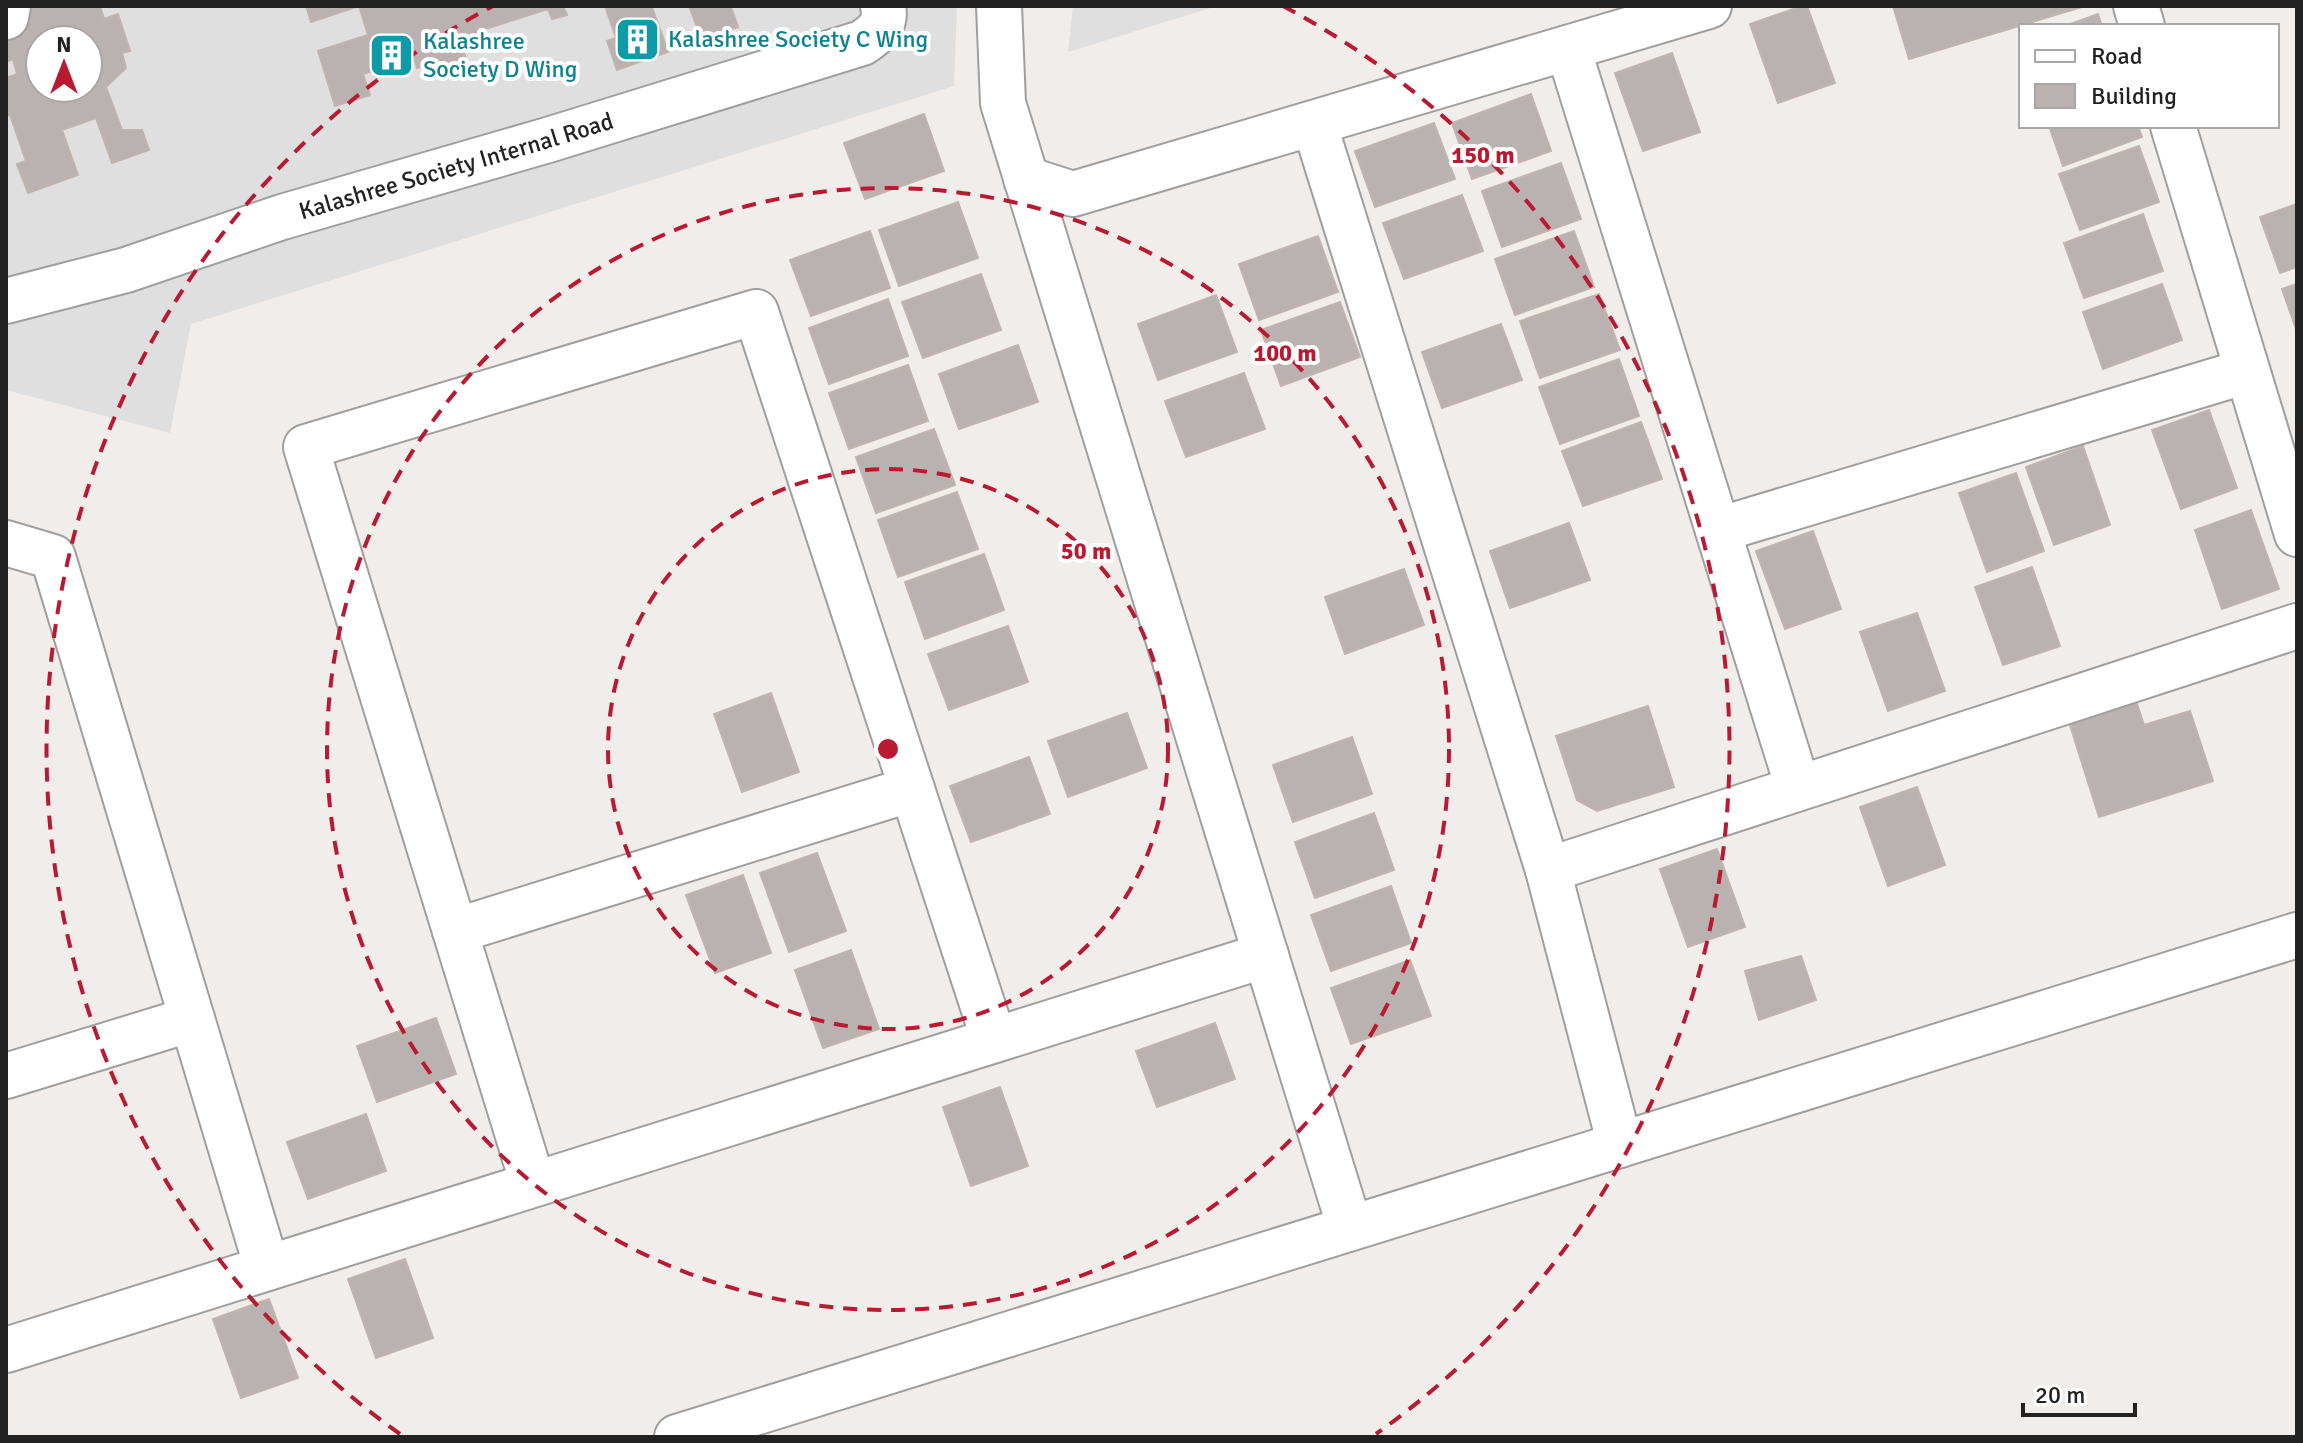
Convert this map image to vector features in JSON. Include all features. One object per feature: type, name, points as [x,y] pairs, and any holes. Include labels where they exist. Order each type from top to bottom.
[{"type":"street","points":[[6,17],[8,6]]},
{"type":"street","name":"Kalashree Society Internal Road","points":[[6,301],[126,270],[282,217],[548,140],[862,43],[878,32],[885,14],[883,6]]},
{"type":"street","points":[[999,6],[1003,103],[1350,1228]]},
{"type":"street","points":[[1026,179],[1073,194],[1709,6]]},
{"type":"street","points":[[1568,48],[1798,788]]},
{"type":"street","points":[[1314,123],[1548,870],[1620,1145]]},
{"type":"street","points":[[2174,128],[2297,534]]},
{"type":"street","points":[[533,1184],[306,447],[756,312],[994,1040]]},
{"type":"street","points":[[1718,530],[2247,371]]},
{"type":"street","points":[[6,543],[53,557],[267,1268]]},
{"type":"street","points":[[1548,870],[2297,626]]},
{"type":"street","points":[[455,931],[912,789]]},
{"type":"street","points":[[677,1437],[2297,935]]},
{"type":"street","points":[[6,1350],[1266,955]]},
{"type":"street","points":[[6,1076],[192,1019]]},
{"type":"shaded area","points":[[6,6],[957,6],[954,86],[191,324],[170,433],[6,390]]},
{"type":"shaded area","points":[[1073,6],[1217,6],[1068,52]]},
{"type":"building","points":[[6,6],[100,6],[104,19],[118,14],[130,51],[122,53],[126,68],[106,87],[122,130],[142,130],[149,150],[112,163],[96,118],[62,130],[78,175],[28,193],[17,164],[26,161],[10,115],[6,116],[6,78],[17,74],[13,59],[6,62]]},
{"type":"building","points":[[306,6],[359,6],[311,22]]},
{"type":"building","name":"Kalashree Society D Wing","points":[[359,6],[563,6],[567,15],[552,19],[548,9],[479,31],[483,43],[463,50],[468,66],[441,74],[437,62],[417,68],[414,58],[363,74],[370,95],[335,106],[318,51],[368,35]]},
{"type":"building","name":"Kalashree Society C Wing","points":[[605,6],[656,6],[652,7],[668,52],[617,70],[607,41],[616,38]]},
{"type":"building","name":"Kalashree Society C Wing","points":[[689,6],[731,7],[738,27],[702,40]]},
{"type":"building","points":[[1807,6],[1835,83],[1778,103],[1750,24]]},
{"type":"building","points":[[1893,6],[2085,6],[2019,24],[1909,59]]},
{"type":"building","points":[[2098,14],[2101,24],[2070,24]]},
{"type":"building","points":[[1672,53],[1700,132],[1643,151],[1615,73]]},
{"type":"building","points":[[1531,94],[1551,151],[1472,179],[1452,123]]},
{"type":"building","points":[[924,114],[944,171],[865,199],[844,143]]},
{"type":"building","points":[[1434,123],[1455,179],[1375,207],[1355,151]]},
{"type":"building","points":[[2050,128],[2139,128],[2142,137],[2063,166]]},
{"type":"building","points":[[2139,146],[2159,202],[2080,230],[2059,174]]},
{"type":"building","points":[[1561,163],[1581,219],[1502,247],[1482,191]]},
{"type":"building","points":[[1462,195],[1483,251],[1404,279],[1383,223]]},
{"type":"building","points":[[958,202],[978,258],[899,286],[879,230]]},
{"type":"building","points":[[2297,204],[2297,267],[2280,273],[2260,217]]},
{"type":"building","points":[[2143,214],[2163,271],[2084,298],[2064,243]]},
{"type":"building","points":[[870,231],[890,288],[811,316],[790,260]]},
{"type":"building","points":[[1574,231],[1594,287],[1515,315],[1495,259]]},
{"type":"building","points":[[1318,236],[1338,292],[1259,320],[1239,264]]},
{"type":"building","points":[[981,274],[1001,330],[923,358],[902,302]]},
{"type":"building","points":[[2162,284],[2182,340],[2103,369],[2083,312]]},
{"type":"building","points":[[2297,284],[2297,332],[2282,289]]},
{"type":"building","points":[[1599,294],[1620,350],[1540,378],[1520,321]]},
{"type":"building","points":[[1216,295],[1237,352],[1158,380],[1138,324]]},
{"type":"building","points":[[888,299],[908,356],[829,384],[809,328]]},
{"type":"building","points":[[1340,302],[1360,357],[1281,386],[1261,330]]},
{"type":"building","points":[[1501,324],[1522,380],[1442,408],[1422,352]]},
{"type":"building","points":[[1018,345],[1038,402],[959,429],[939,374]]},
{"type":"building","points":[[1619,359],[1639,416],[1560,444],[1539,387]]},
{"type":"building","points":[[908,365],[928,421],[849,449],[829,393]]},
{"type":"building","points":[[1244,373],[1265,429],[1186,457],[1165,401]]},
{"type":"building","points":[[2209,410],[2237,488],[2181,509],[2152,430]]},
{"type":"building","points":[[1641,422],[1662,479],[1583,506],[1562,451]]},
{"type":"building","points":[[934,429],[955,485],[876,513],[856,457]]},
{"type":"building","points":[[2083,446],[2110,525],[2054,545],[2026,467]]},
{"type":"building","points":[[2016,473],[2044,551],[1987,572],[1959,493]]},
{"type":"building","points":[[957,492],[978,549],[898,577],[878,520]]},
{"type":"building","points":[[2251,510],[2279,589],[2222,609],[2195,530]]},
{"type":"building","points":[[1569,523],[1590,580],[1510,608],[1490,551]]},
{"type":"building","points":[[1813,531],[1841,609],[1785,629],[1756,551]]},
{"type":"building","points":[[984,554],[1004,610],[925,639],[905,582]]},
{"type":"building","points":[[2032,567],[2060,646],[2003,665],[1975,587]]},
{"type":"building","points":[[1404,569],[1424,625],[1345,654],[1325,597]]},
{"type":"building","points":[[1917,613],[1945,691],[1888,711],[1860,632]]},
{"type":"building","points":[[1008,626],[1028,682],[949,710],[928,654]]},
{"type":"building","points":[[771,693],[799,772],[742,792],[714,714]]},
{"type":"building","points":[[2136,701],[2144,725],[2190,711],[2213,781],[2099,817],[2069,722]]},
{"type":"building","points":[[1648,706],[1674,787],[1597,811],[1577,800],[1556,736]]},
{"type":"building","points":[[1127,713],[1147,768],[1068,797],[1048,741]]},
{"type":"building","points":[[1352,737],[1372,794],[1293,822],[1273,765]]},
{"type":"building","points":[[1029,757],[1050,814],[971,842],[950,786]]},
{"type":"building","points":[[1917,787],[1945,865],[1888,886],[1860,807]]},
{"type":"building","points":[[1374,813],[1394,870],[1315,898],[1295,842]]},
{"type":"building","points":[[1717,849],[1745,927],[1688,947],[1660,869]]},
{"type":"building","points":[[817,853],[846,931],[789,952],[760,873]]},
{"type":"building","points":[[743,875],[771,953],[715,973],[686,895]]},
{"type":"building","points":[[1391,886],[1411,943],[1331,971],[1311,915]]},
{"type":"building","points":[[851,950],[879,1029],[823,1048],[795,970]]},
{"type":"building","points":[[1801,956],[1816,1000],[1759,1020],[1745,971]]},
{"type":"building","points":[[1410,960],[1431,1016],[1351,1044],[1331,988]]},
{"type":"building","points":[[436,1018],[456,1074],[377,1102],[357,1046]]},
{"type":"building","points":[[1215,1023],[1235,1079],[1157,1107],[1136,1051]]},
{"type":"building","points":[[1000,1087],[1028,1166],[971,1186],[943,1107]]},
{"type":"building","points":[[366,1114],[386,1171],[308,1199],[287,1142]]},
{"type":"building","points":[[405,1259],[433,1338],[376,1358],[348,1279]]},
{"type":"building","points":[[269,1299],[298,1378],[241,1398],[213,1319]]},
{"type":"place","name":"Kalashree Society C Wing","points":[[637,39]]},
{"type":"place","name":"Kalashree Society D Wing","points":[[392,55]]}]
